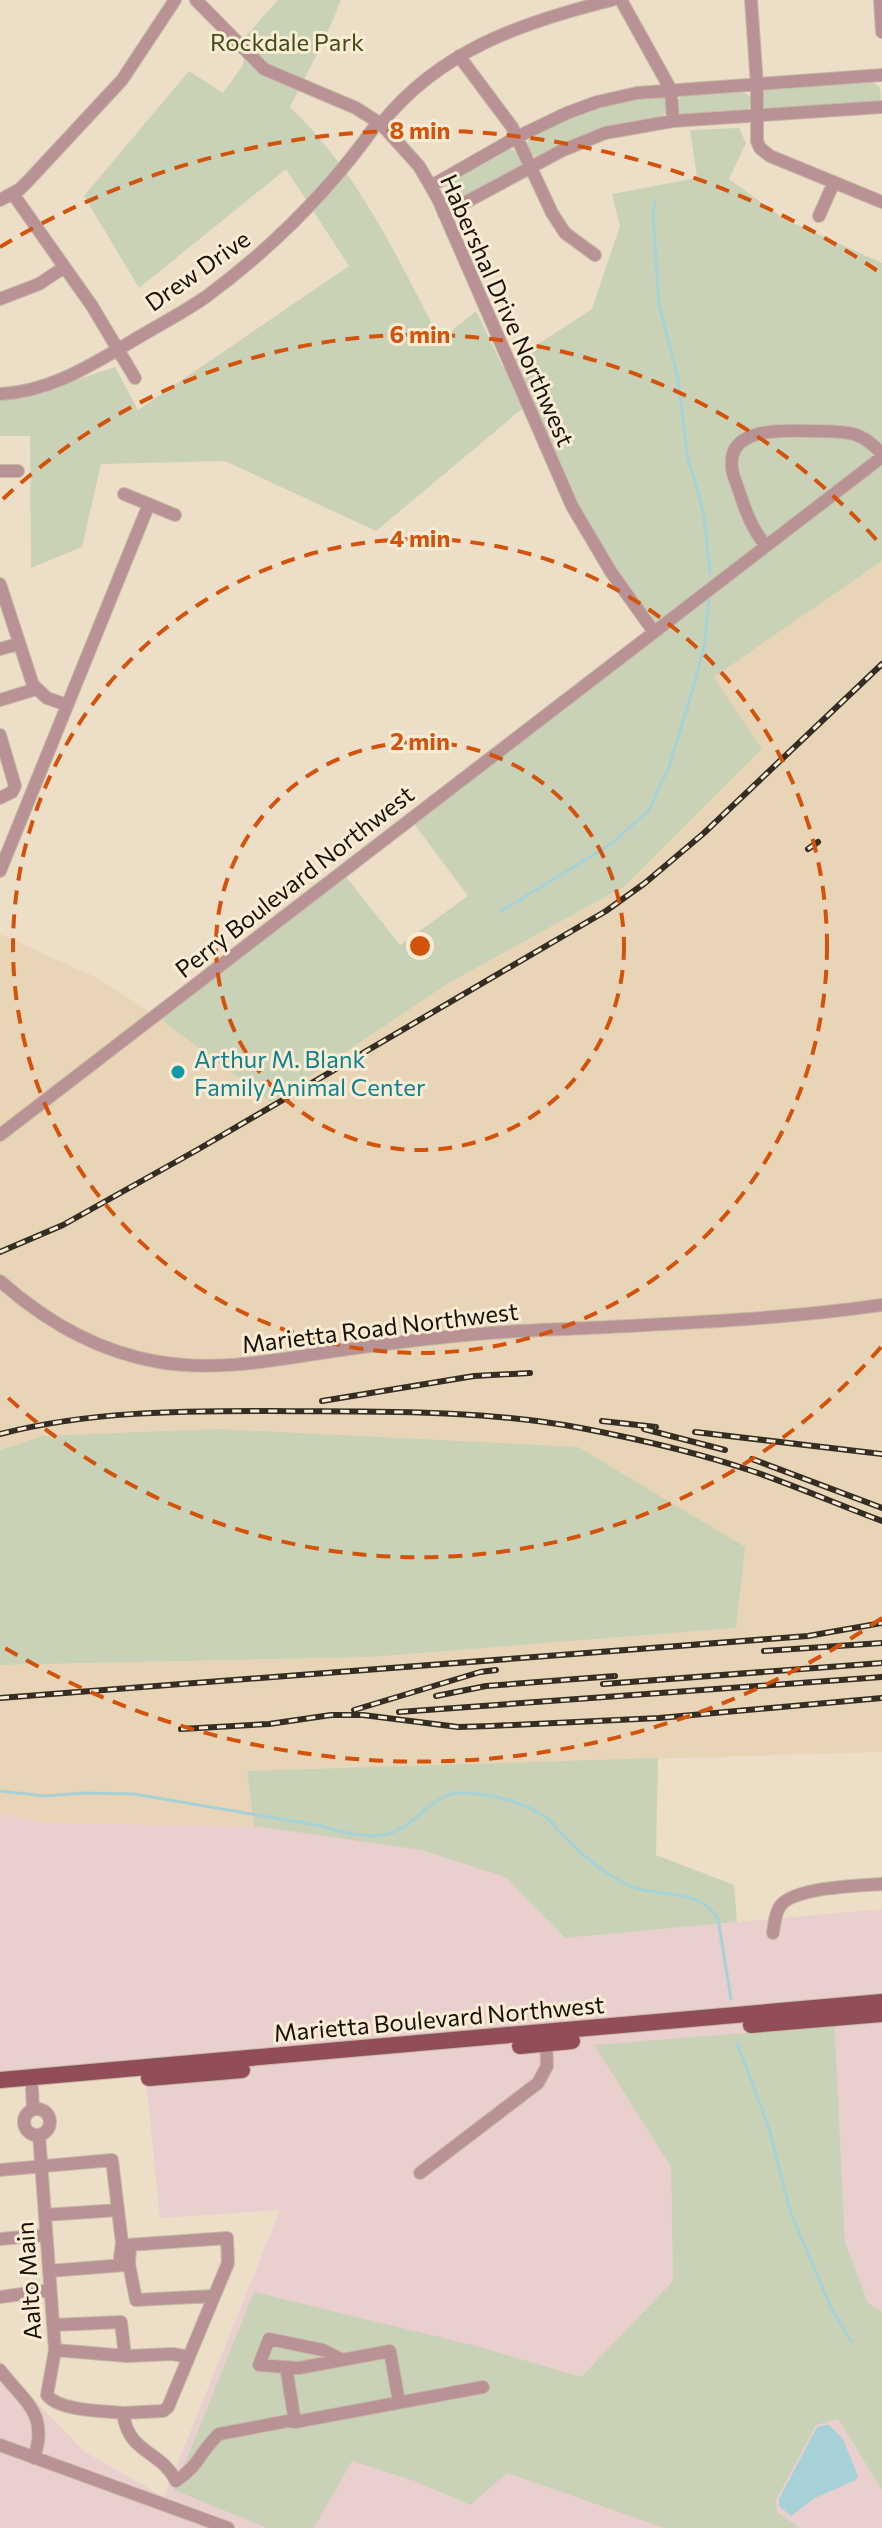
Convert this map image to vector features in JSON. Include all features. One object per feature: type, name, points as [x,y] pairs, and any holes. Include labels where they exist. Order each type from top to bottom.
[{"type":"main road","name":"Marietta Boulevard Northwest","points":[[0,2080],[546,2038],[882,2002]]},
{"type":"main road","points":[[0,2091],[546,2038],[882,2014]]},
{"type":"street","points":[[0,200],[13,194],[71,137],[122,80],[175,0]]},
{"type":"street","name":"Habershal Drive Northwest","points":[[196,0],[264,69],[356,108],[379,123],[401,144],[431,186],[572,506],[611,572],[654,632]]},
{"type":"street","name":"Drew Drive","points":[[0,394],[48,386],[205,297],[282,236],[402,97],[459,56],[547,16],[612,0]]},
{"type":"street","points":[[621,0],[671,90],[673,121]]},
{"type":"street","points":[[751,0],[757,141],[760,148],[770,156],[880,197]]},
{"type":"street","points":[[880,0],[882,32]]},
{"type":"street","points":[[459,56],[517,137],[533,166],[552,213],[565,233],[595,255]]},
{"type":"street","points":[[431,186],[517,137],[597,102],[637,93],[882,75]]},
{"type":"street","points":[[444,214],[533,166],[605,133],[673,121],[882,107]]},
{"type":"street","points":[[819,216],[834,182]]},
{"type":"street","points":[[13,194],[92,306],[135,378]]},
{"type":"street","points":[[0,299],[39,284],[63,268]]},
{"type":"street","points":[[766,546],[752,528],[731,467],[734,452],[746,439],[776,429],[854,432],[868,438],[882,455]]},
{"type":"street","name":"Perry Boulevard Northwest","points":[[0,1135],[882,455]]},
{"type":"street","points":[[0,471],[18,471]]},
{"type":"street","points":[[124,494],[175,515]]},
{"type":"street","points":[[0,871],[149,504]]},
{"type":"street","points":[[0,584],[3,602],[36,689],[47,698],[67,705]]},
{"type":"street","points":[[0,649],[18,644]]},
{"type":"street","points":[[0,700],[36,689]]},
{"type":"street","points":[[0,735],[14,779],[13,789],[0,798]]},
{"type":"street","points":[[13,789],[30,796]]},
{"type":"street","name":"Marietta Road Northwest","points":[[0,1281],[21,1300],[60,1326],[98,1344],[159,1362],[222,1367],[469,1334],[754,1320],[882,1305]]},
{"type":"street","points":[[773,1933],[779,1908],[786,1899],[805,1892],[882,1884]]},
{"type":"street","points":[[420,2173],[538,2083],[547,2066],[546,2038]]},
{"type":"street","name":"Aalto Main","points":[[32,2088],[33,2109]]},
{"type":"street","name":"Aalto Main","points":[[33,2109],[46,2112],[50,2119],[50,2126],[39,2135],[32,2134],[25,2126],[27,2113],[33,2109]]},
{"type":"street","name":"Aalto Main","points":[[39,2135],[55,2350],[47,2395],[52,2401],[66,2406],[123,2413]]},
{"type":"street","points":[[0,2170],[112,2160],[118,2210],[125,2244],[130,2252],[127,2264],[136,2300],[214,2296]]},
{"type":"street","points":[[45,2215],[118,2210]]},
{"type":"street","points":[[0,2239],[46,2235]]},
{"type":"street","points":[[125,2244],[227,2238],[228,2263],[168,2407],[163,2411],[123,2413],[132,2441],[169,2466],[176,2481],[172,2508]]},
{"type":"street","points":[[49,2271],[127,2264]]},
{"type":"street","points":[[0,2297],[50,2290]]},
{"type":"street","points":[[53,2325],[121,2322],[125,2356]]},
{"type":"street","points":[[339,2358],[323,2350],[269,2339],[259,2365],[299,2368],[339,2358],[390,2351],[399,2402]]},
{"type":"street","points":[[55,2350],[189,2357]]},
{"type":"street","points":[[286,2367],[295,2422]]},
{"type":"street","points":[[0,2370],[32,2407],[39,2420],[40,2440],[34,2458]]},
{"type":"street","points":[[176,2481],[192,2470],[210,2442],[219,2434],[483,2387]]},
{"type":"street","points":[[0,2445],[228,2528]]},
{"type":"shaded area","points":[[882,561],[882,1752],[247,1771],[254,1826],[48,1823],[0,1814],[0,1665],[371,1657],[736,1628],[42,1436],[0,1450],[0,934],[97,978],[155,1015],[447,984],[625,886],[762,749],[713,677]]},
{"type":"shaded area","points":[[0,1814],[48,1823],[254,1826],[421,1850],[505,1877],[565,1938],[882,1909],[882,2312],[868,2303],[845,2242],[834,2016],[768,2031],[595,2046],[671,2167],[673,2281],[581,2377],[480,2347],[175,2489],[267,2528],[0,2528],[0,2365],[85,2452],[164,2497],[280,2210],[160,2218],[145,2067],[0,2079]]},
{"type":"shaded area","points":[[838,2419],[882,2490],[882,2528],[800,2528],[777,2512],[776,2500],[816,2424]]},
{"type":"shaded area","points":[[351,2461],[414,2481],[469,2505],[507,2472],[664,2528],[314,2528]]},
{"type":"green space","name":"Rockdale Park","points":[[278,0],[341,0],[290,107],[336,159],[375,217],[440,340],[476,311],[503,367],[592,309],[620,226],[612,194],[697,178],[690,130],[739,128],[746,143],[729,179],[784,219],[882,263],[882,561],[714,677],[762,749],[625,886],[447,984],[271,1102],[155,1015],[343,873],[400,945],[468,896],[412,821],[655,626],[601,556],[523,408],[376,531],[225,461],[101,464],[82,547],[31,568],[30,436],[0,436],[0,397],[46,390],[115,367],[138,410],[349,266],[286,169],[139,288],[84,196],[189,71],[223,93],[243,65],[246,36]]},
{"type":"green space","points":[[872,81],[880,88],[878,103],[766,110],[761,102],[764,90],[770,88]]},
{"type":"green space","points":[[741,90],[751,97],[748,112],[682,116],[678,109],[680,95]]},
{"type":"green space","points":[[662,96],[667,106],[663,117],[540,158],[530,152],[528,140],[553,123],[611,105]]},
{"type":"green space","points":[[507,148],[517,151],[523,164],[521,168],[455,202],[450,198],[446,191],[448,181]]},
{"type":"green space","points":[[217,1429],[578,1447],[745,1547],[736,1628],[371,1657],[0,1665],[0,1450],[42,1436]]},
{"type":"green space","points":[[658,1758],[656,1855],[734,1885],[737,1922],[565,1938],[505,1877],[421,1850],[254,1826],[247,1771]]},
{"type":"green space","points":[[834,2015],[845,2242],[868,2303],[882,2312],[882,2490],[838,2419],[816,2425],[776,2500],[777,2512],[800,2528],[664,2528],[507,2473],[470,2505],[414,2481],[352,2461],[314,2528],[267,2528],[174,2490],[254,2292],[480,2347],[581,2377],[673,2281],[671,2167],[594,2045],[768,2031]]},
{"type":"water","points":[[829,2425],[843,2439],[858,2476],[856,2480],[815,2498],[791,2516],[779,2506],[779,2499],[817,2427]]},
{"type":"waterway","points":[[655,202],[653,215],[659,304],[678,378],[687,454],[704,515],[710,573]]},
{"type":"waterway","points":[[500,912],[611,844],[649,810],[670,764],[696,678],[705,642],[709,597]]},
{"type":"waterway","points":[[0,1791],[45,1796],[134,1794],[372,1836],[399,1830],[444,1797],[466,1793],[498,1797],[547,1818],[588,1858],[618,1880],[638,1888],[689,1897],[710,1909],[718,1919],[731,1999]]},
{"type":"waterway","points":[[737,2043],[769,2128],[791,2214],[831,2308],[851,2341]]},
{"type":"railway","points":[[0,1252],[63,1225],[197,1150],[606,911],[704,833],[882,664]]},
{"type":"railway","points":[[808,849],[818,842]]},
{"type":"railway","points":[[322,1401],[474,1376],[530,1373]]},
{"type":"railway","points":[[0,1434],[68,1421],[169,1412],[388,1412],[504,1417],[581,1428],[688,1452],[768,1477],[882,1521]]},
{"type":"railway","points":[[602,1421],[656,1427]]},
{"type":"railway","points":[[644,1429],[725,1450]]},
{"type":"railway","points":[[695,1432],[882,1454]]},
{"type":"railway","points":[[752,1459],[882,1508]]},
{"type":"railway","points":[[0,1698],[808,1636],[882,1623]]},
{"type":"railway","points":[[764,1651],[882,1643]]},
{"type":"railway","points":[[603,1684],[882,1663]]},
{"type":"railway","points":[[354,1710],[480,1672],[496,1670]]},
{"type":"railway","points":[[436,1696],[486,1686],[615,1676]]},
{"type":"railway","points":[[399,1712],[882,1677]]},
{"type":"railway","points":[[181,1729],[269,1724],[331,1715],[363,1715],[458,1727],[491,1726],[659,1718],[882,1698]]},
{"type":"place","name":"Arthur M. Blank Family Animal Center","points":[[178,1072]]}]
